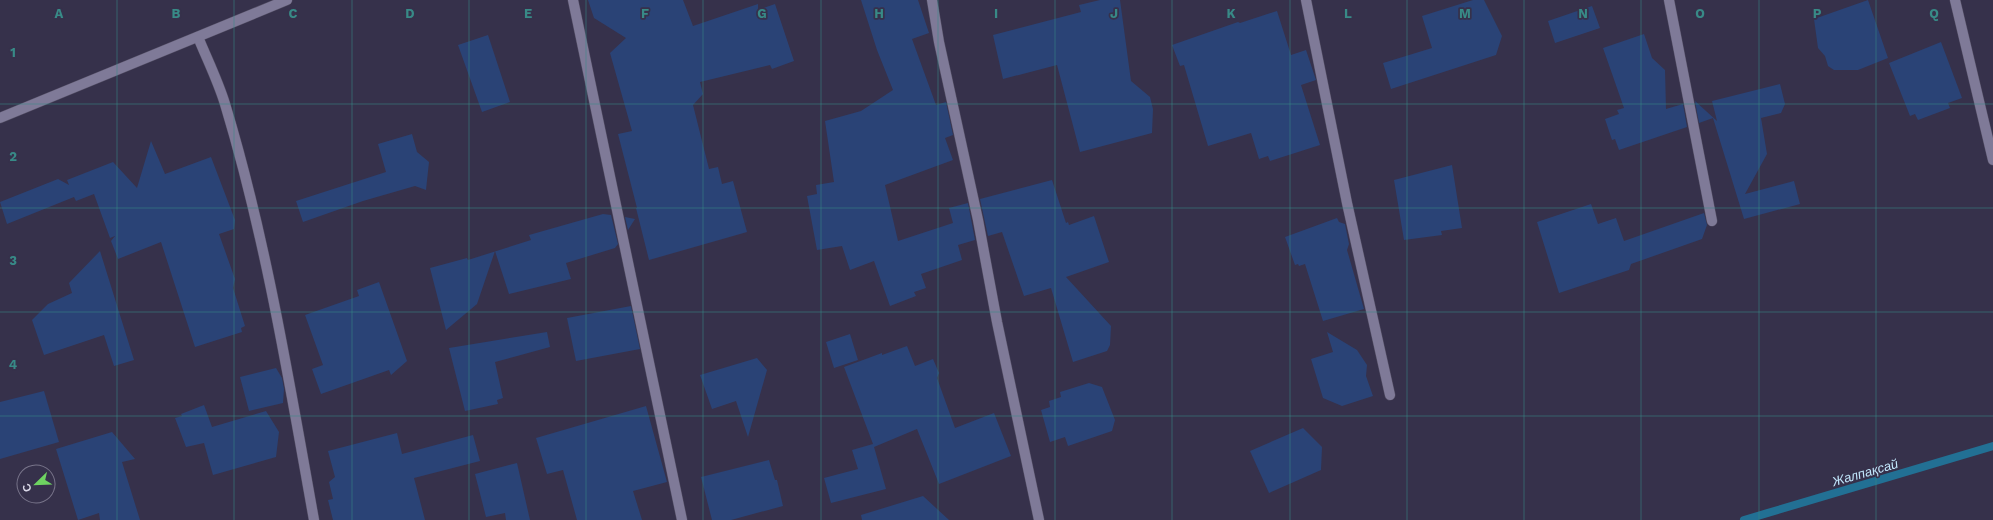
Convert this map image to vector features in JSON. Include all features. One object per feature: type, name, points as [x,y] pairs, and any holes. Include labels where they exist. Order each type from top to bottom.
[{"type":"street","points":[[0,118],[287,0]]},
{"type":"street","points":[[573,0],[682,520]]},
{"type":"street","points":[[932,0],[939,42],[976,212],[997,322],[1039,520]]},
{"type":"street","points":[[1306,0],[1347,203],[1390,395]]},
{"type":"street","points":[[1669,0],[1712,220]]},
{"type":"street","points":[[1955,0],[1993,160]]},
{"type":"street","points":[[198,37],[225,103],[248,191],[281,335],[314,520]]},
{"type":"building","points":[[588,0],[683,0],[693,26],[758,4],[758,10],[775,4],[794,61],[772,69],[770,65],[700,82],[703,94],[693,105],[709,169],[718,167],[722,184],[733,181],[747,232],[649,260],[618,134],[632,131],[610,53],[626,38],[594,18]]},
{"type":"building","points":[[861,0],[918,0],[929,33],[912,39],[936,105],[946,102],[953,135],[945,138],[953,160],[885,185],[898,241],[953,223],[949,208],[968,203],[975,240],[958,245],[962,260],[921,274],[926,288],[914,292],[916,296],[890,306],[874,261],[850,270],[842,246],[817,250],[807,196],[817,194],[816,185],[834,182],[825,121],[861,111],[893,90],[877,50]]},
{"type":"building","points":[[1100,0],[1120,0],[1131,81],[1150,97],[1153,109],[1152,133],[1080,152],[1057,65],[1003,79],[993,35],[1081,12],[1079,5]]},
{"type":"building","points":[[1473,0],[1484,0],[1502,36],[1496,55],[1391,89],[1383,63],[1432,48],[1422,16]]},
{"type":"building","points":[[1868,0],[1888,58],[1858,70],[1834,70],[1828,66],[1825,56],[1818,48],[1814,19]]},
{"type":"building","points":[[1592,6],[1600,28],[1555,43],[1548,21]]},
{"type":"building","points":[[1277,11],[1291,55],[1306,50],[1316,80],[1301,85],[1320,145],[1270,161],[1268,156],[1259,159],[1251,133],[1208,146],[1184,65],[1180,66],[1172,45],[1238,22],[1240,23]]},
{"type":"building","points":[[1644,34],[1652,58],[1665,70],[1666,109],[1683,104],[1687,127],[1619,150],[1615,139],[1612,140],[1605,119],[1619,114],[1617,110],[1624,108],[1603,48]]},
{"type":"building","points":[[488,35],[510,102],[482,112],[458,45]]},
{"type":"building","points":[[1941,42],[1962,98],[1948,103],[1950,108],[1918,120],[1915,114],[1910,116],[1889,63]]},
{"type":"building","points":[[1780,84],[1785,104],[1781,113],[1761,118],[1767,154],[1745,194],[1794,181],[1800,204],[1744,219],[1713,118],[1699,123],[1695,101],[1717,121],[1712,101]]},
{"type":"building","points":[[412,134],[417,152],[429,162],[426,190],[415,186],[363,201],[303,222],[296,201],[386,172],[378,144]]},
{"type":"building","points":[[151,141],[165,174],[211,157],[235,220],[234,229],[219,234],[235,279],[233,288],[245,326],[241,328],[242,332],[195,347],[161,242],[118,259],[111,241],[115,236],[110,238],[94,194],[76,201],[74,197],[7,224],[0,202],[58,179],[69,185],[67,180],[113,162],[137,188]]},
{"type":"building","points":[[1452,165],[1462,228],[1441,231],[1442,235],[1404,240],[1394,180]]},
{"type":"building","points":[[1052,180],[1066,223],[1068,222],[1069,225],[1094,216],[1109,262],[1066,277],[1111,326],[1110,345],[1107,351],[1073,362],[1051,288],[1024,296],[1002,232],[988,236],[980,199]]},
{"type":"building","points":[[1591,204],[1598,224],[1616,218],[1624,241],[1704,213],[1707,225],[1702,239],[1631,264],[1629,270],[1559,293],[1537,222]]},
{"type":"building","points":[[603,214],[611,215],[618,244],[615,248],[566,263],[571,279],[509,294],[495,251],[531,240],[529,235]]},
{"type":"building","points":[[625,217],[635,219],[628,230]]},
{"type":"building","points":[[1337,218],[1339,222],[1345,224],[1349,244],[1347,250],[1364,309],[1323,321],[1305,264],[1299,266],[1298,264],[1295,265],[1285,237]]},
{"type":"building","points":[[100,251],[134,360],[114,366],[104,335],[44,355],[32,320],[48,304],[72,293],[69,283]]},
{"type":"building","points":[[495,251],[477,304],[446,330],[430,268],[467,258],[468,260]]},
{"type":"building","points":[[379,282],[407,361],[391,375],[389,370],[321,394],[312,369],[323,365],[305,315],[359,296],[357,290]]},
{"type":"building","points":[[631,306],[640,349],[576,361],[567,318]]},
{"type":"building","points":[[547,332],[550,347],[495,362],[503,398],[497,400],[498,404],[465,411],[449,348]]},
{"type":"building","points":[[1327,332],[1357,350],[1367,365],[1366,376],[1373,396],[1342,406],[1323,398],[1311,359],[1333,352]]},
{"type":"building","points":[[850,334],[858,360],[834,368],[826,342]]},
{"type":"building","points":[[907,346],[915,366],[933,359],[939,373],[937,378],[955,428],[994,413],[1011,456],[939,484],[917,429],[874,447],[886,489],[831,503],[824,478],[858,469],[852,450],[873,444],[844,367],[882,353],[882,355]]},
{"type":"building","points":[[757,358],[767,370],[748,437],[736,401],[712,409],[700,375]]},
{"type":"building","points":[[276,368],[282,378],[284,389],[283,403],[249,411],[240,377]]},
{"type":"building","points":[[1089,383],[1102,387],[1115,420],[1112,431],[1068,446],[1065,437],[1050,442],[1041,410],[1050,407],[1049,401],[1061,397],[1060,392]]},
{"type":"building","points":[[44,391],[59,442],[0,459],[0,402]]},
{"type":"building","points":[[204,405],[212,427],[266,411],[279,432],[276,457],[213,475],[204,443],[186,447],[175,418]]},
{"type":"building","points":[[646,406],[667,482],[633,491],[642,520],[577,520],[563,470],[547,474],[536,438]]},
{"type":"building","points":[[1303,428],[1322,447],[1321,470],[1269,493],[1250,451]]},
{"type":"building","points":[[112,432],[135,459],[122,462],[140,520],[100,520],[99,513],[78,520],[56,449]]},
{"type":"building","points":[[397,433],[402,454],[473,435],[480,461],[414,478],[425,520],[333,520],[328,500],[333,499],[329,482],[335,477],[328,451]]},
{"type":"building","points":[[769,460],[775,480],[777,480],[783,506],[731,520],[712,520],[701,477]]},
{"type":"building","points":[[517,463],[530,520],[506,520],[505,513],[486,517],[475,474]]},
{"type":"building","points":[[923,496],[949,520],[862,520],[861,515]]},
{"type":"waterway","name":"Жалпақсай","points":[[1744,520],[1993,446]]}]
